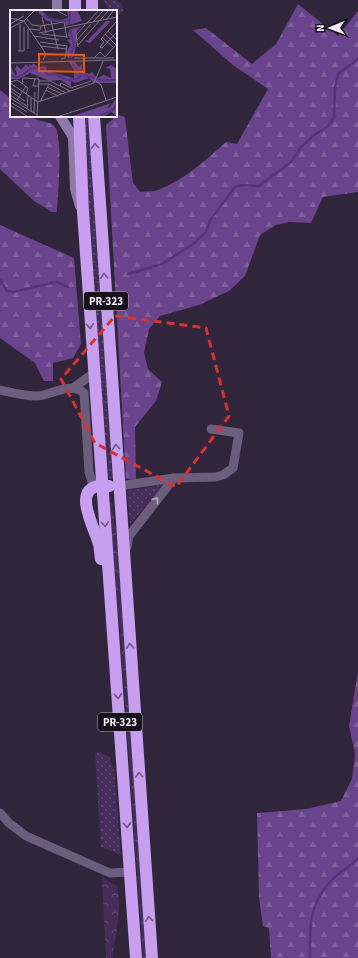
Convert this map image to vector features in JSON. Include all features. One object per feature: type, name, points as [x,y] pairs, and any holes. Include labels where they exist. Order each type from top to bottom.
[{"type":"highway","name":"PR-323","points":[[79,117],[83,212],[94,373],[106,486]]},
{"type":"highway","name":"PR-323","points":[[94,117],[106,486],[116,671],[136,958]]},
{"type":"highway","points":[[116,671],[99,545],[86,508],[85,500],[86,494],[106,486],[112,490],[124,572]]},
{"type":"highway","name":"PR-323","points":[[124,572],[152,958]]},
{"type":"street","points":[[61,117],[73,137],[75,189],[83,212]]},
{"type":"street","points":[[0,390],[24,395],[40,396],[73,388],[94,373]]},
{"type":"street","points":[[73,388],[81,391],[84,396],[89,472],[106,486],[174,478],[216,477],[224,475],[233,468],[239,432],[211,429]]},
{"type":"street","points":[[124,572],[129,536],[174,478]]},
{"type":"street","points":[[0,813],[9,823],[26,836],[110,873],[130,872]]},
{"type":"highlighted area","points":[[115,316],[206,328],[229,416],[176,487],[95,443],[61,379]]},
{"type":"green space","points":[[103,0],[115,0],[122,4],[124,11],[118,14],[117,10],[109,10]]},
{"type":"green space","points":[[298,4],[338,36],[358,11],[358,192],[323,197],[311,223],[289,222],[276,225],[260,235],[245,276],[229,291],[199,305],[160,316],[149,329],[144,353],[148,369],[162,382],[156,401],[135,427],[136,480],[126,479],[106,125],[118,115],[125,117],[133,183],[140,192],[156,191],[168,186],[194,169],[226,142],[237,144],[268,89],[233,65],[193,30],[206,28],[252,64],[276,44]]},
{"type":"green space","points":[[0,90],[10,98],[10,117],[32,117],[55,127],[59,143],[57,212],[52,212],[34,201],[0,169]]},
{"type":"green space","points":[[81,117],[91,117],[114,478],[108,478]]},
{"type":"green space","points":[[0,225],[74,258],[81,344],[73,358],[53,363],[53,381],[44,381],[35,363],[0,338]]},
{"type":"green space","points":[[164,484],[130,524],[127,491]]},
{"type":"green space","points":[[107,497],[112,504],[128,631],[151,958],[143,958],[120,631]]},
{"type":"green space","points":[[358,672],[358,958],[271,958],[269,928],[263,926],[259,898],[257,813],[306,809],[341,801],[352,779],[355,754],[349,726]]},
{"type":"green space","points":[[101,752],[110,758],[114,769],[121,855],[101,847],[95,753]]},
{"type":"green space","points":[[102,877],[117,886],[119,904],[118,922],[112,958],[106,958]]},
{"type":"waterway","points":[[128,274],[162,264],[193,244],[206,232],[210,220],[235,187],[239,185],[259,186],[291,162],[301,147],[314,135],[327,127],[334,118],[335,88],[338,74],[358,59]]},
{"type":"waterway","points":[[0,280],[7,291],[13,292],[56,282],[68,287]]},
{"type":"waterway","points":[[310,958],[312,918],[318,900],[330,882],[358,858]]}]
